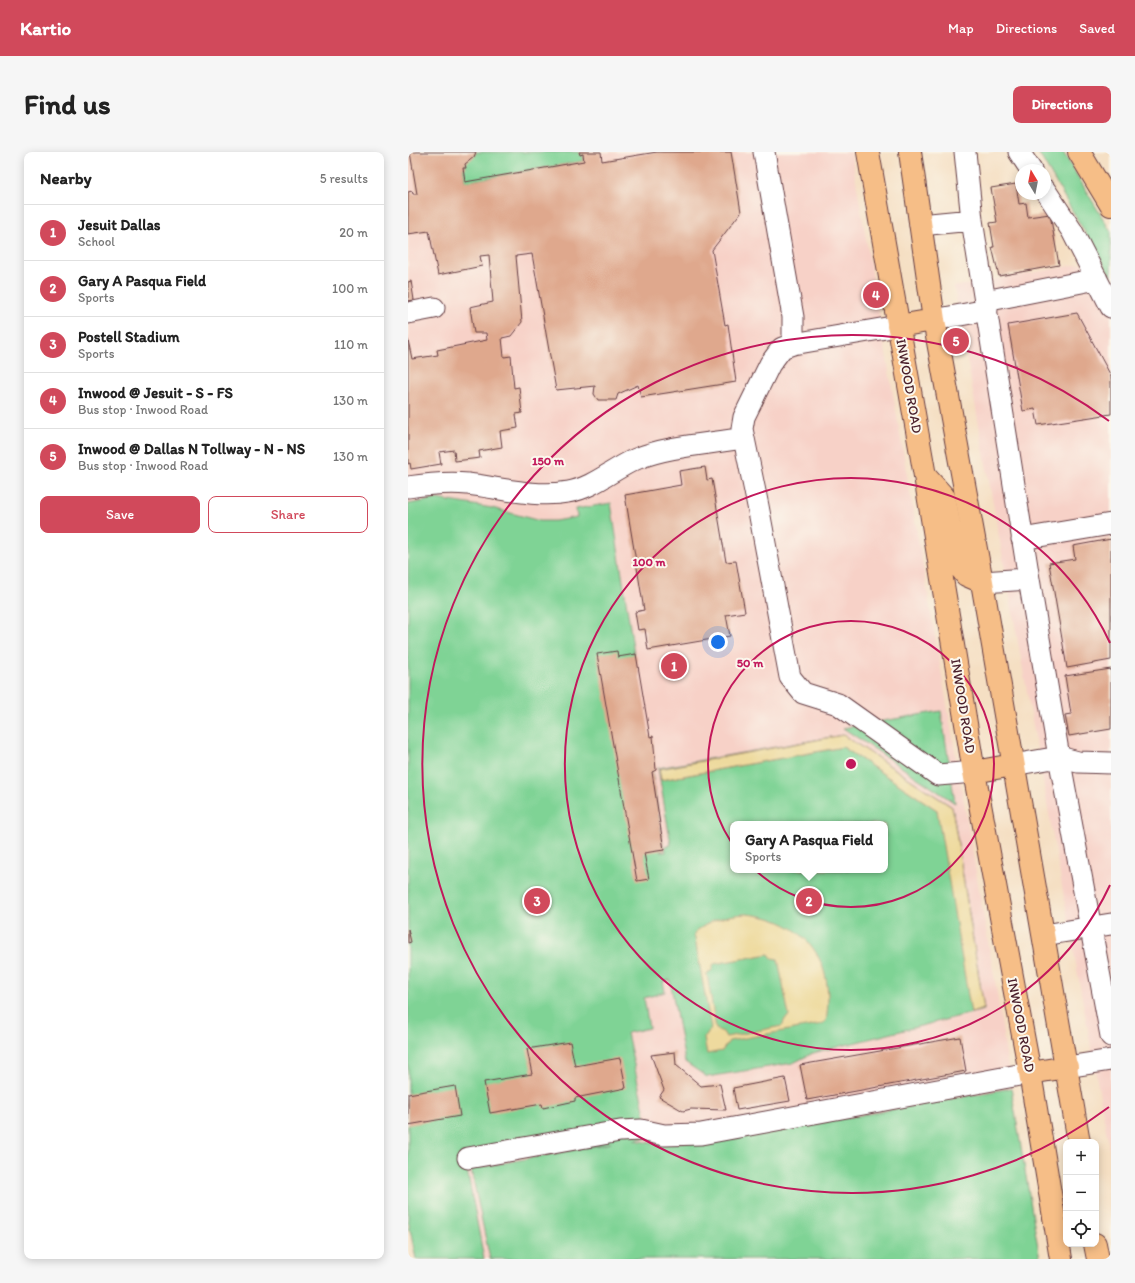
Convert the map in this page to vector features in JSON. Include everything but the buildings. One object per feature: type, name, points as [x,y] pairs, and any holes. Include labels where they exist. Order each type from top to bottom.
[{"type":"main road","name":"INWOOD ROAD","points":[[868,152],[925,476],[974,772],[1030,1073],[1061,1259]]},
{"type":"main road","points":[[910,152],[934,320],[982,582],[1079,1139]]},
{"type":"main road","points":[[1079,152],[1111,205]]},
{"type":"main road","points":[[898,326],[934,320]]},
{"type":"main road","points":[[925,476],[944,497],[956,562],[966,575],[982,582]]},
{"type":"main road","points":[[974,772],[1013,765]]},
{"type":"main road","points":[[1030,1073],[1067,1067]]},
{"type":"main road","points":[[1096,1247],[1098,1259]]},
{"type":"lane","points":[[764,152],[792,317],[793,344]]},
{"type":"lane","points":[[965,152],[972,220],[1022,539],[1059,757],[1102,936],[1111,1036]]},
{"type":"lane","points":[[1019,152],[1027,164]]},
{"type":"lane","points":[[1051,199],[1072,231],[1111,307]]},
{"type":"lane","points":[[920,225],[972,220]]},
{"type":"lane","points":[[934,320],[986,305],[1097,279]]},
{"type":"lane","points":[[408,313],[434,308]]},
{"type":"lane","points":[[898,326],[793,344],[782,348],[770,364],[744,417],[743,438],[758,506],[790,677],[802,693],[838,704],[938,775],[974,772]]},
{"type":"lane","points":[[408,488],[446,483],[534,493],[557,494],[570,492],[594,483],[623,466],[649,455],[743,438]]},
{"type":"lane","points":[[1022,539],[1111,524]]},
{"type":"lane","points":[[982,582],[1029,579]]},
{"type":"lane","points":[[1013,765],[1059,757],[1078,762],[1111,763]]},
{"type":"lane","points":[[1044,935],[1102,936]]},
{"type":"lane","points":[[1067,1067],[1111,1060]]},
{"type":"lane","points":[[468,1158],[620,1131],[641,1130],[664,1135],[702,1134],[1030,1073]]},
{"type":"shaded area","points":[[408,152],[851,152],[996,987],[1011,1088],[1040,1259],[416,1259],[408,1219]]},
{"type":"shaded area","points":[[1101,260],[1111,277],[1111,1158],[954,287]]},
{"type":"green space","points":[[476,152],[579,152],[580,155],[583,154],[584,161],[465,182],[463,168],[466,167],[465,162],[474,157]]},
{"type":"green space","points":[[1038,152],[1063,152],[1111,232],[1111,277],[1051,174],[1051,164],[1045,164]]},
{"type":"green space","points":[[437,499],[492,508],[540,521],[555,521],[577,517],[576,509],[611,503],[664,850],[660,852],[666,852],[665,846],[671,845],[658,768],[843,735],[659,769],[661,780],[843,747],[937,810],[984,1010],[813,1053],[793,1063],[707,1077],[685,1062],[670,980],[663,981],[665,992],[644,998],[649,1028],[627,1033],[650,1137],[634,1140],[658,1144],[735,1138],[1011,1088],[1040,1259],[490,1259],[471,1169],[611,1143],[466,1164],[484,1259],[416,1259],[408,1219],[408,504]]},
{"type":"green space","points":[[941,711],[955,803],[843,728]]},
{"type":"sand","points":[[843,735],[952,807],[984,1009],[971,1013],[937,810],[843,747],[661,780],[659,769]]},
{"type":"sand","points":[[746,914],[767,918],[786,925],[801,935],[813,948],[821,963],[826,981],[828,1000],[826,1021],[822,1024],[729,1041],[722,1051],[707,1054],[704,1038],[711,1028],[694,933],[712,922],[725,917]],"holes":[[[769,954],[772,958],[778,959],[789,1016],[785,1019],[782,1026],[726,1037],[723,1032],[716,1029],[707,974],[712,970],[714,964]]]},
{"type":"place","name":"Inwood @ Jesuit - S - FS","points":[[876,295]]},
{"type":"place","name":"Inwood @ Dallas N Tollway - N - NS","points":[[956,341]]},
{"type":"place","name":"Jesuit Dallas","points":[[674,666]]},
{"type":"place","name":"Postell Stadium","points":[[537,901]]},
{"type":"place","name":"Gary A Pasqua Field","points":[[809,901]]}]
